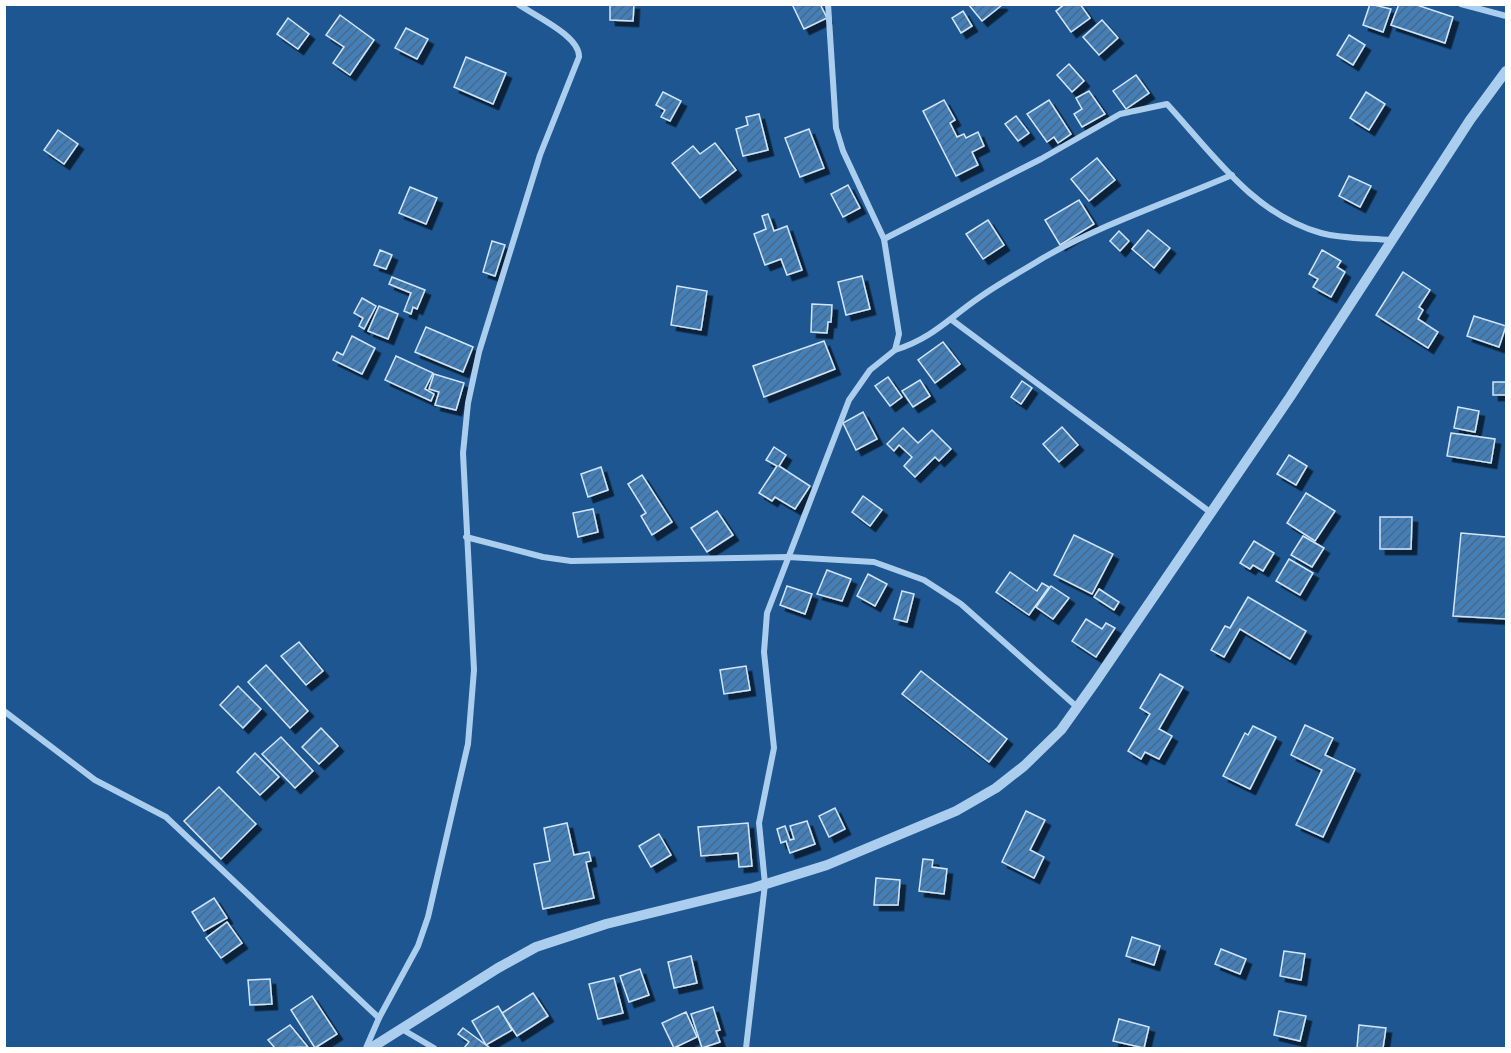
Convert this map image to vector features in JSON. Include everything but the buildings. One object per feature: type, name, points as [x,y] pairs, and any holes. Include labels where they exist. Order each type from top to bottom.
[{"type":"street","points":[[366,1048],[379,1018],[418,946],[428,917],[468,744],[474,670],[463,453],[468,403],[479,351],[540,155],[579,57],[579,50],[572,39],[518,4]]},
{"type":"street","points":[[828,4],[836,128],[843,151],[884,239],[899,334],[895,350]]},
{"type":"street","points":[[1461,4],[1506,16]]},
{"type":"street","points":[[371,1048],[399,1028],[536,947],[606,924],[765,884],[827,865],[890,841],[986,794],[1024,766],[1061,730],[1077,707],[1290,397],[1390,240],[1470,120],[1506,71]]},
{"type":"street","points":[[884,239],[1041,159],[1120,114],[1167,104],[1258,201],[1297,225],[1324,234],[1390,240]]},
{"type":"street","points":[[746,1048],[765,884],[759,824],[774,737],[764,633],[767,613],[849,400],[870,370],[895,350],[924,339],[978,298],[1044,258],[1107,227],[1233,175]]},
{"type":"street","points":[[952,320],[1210,512]]},
{"type":"street","points":[[466,537],[571,561],[788,557],[874,562],[924,580],[962,604],[1077,707]]},
{"type":"street","points":[[4,711],[95,780],[166,817],[379,1018]]},
{"type":"street","points":[[399,1028],[434,1048]]}]
